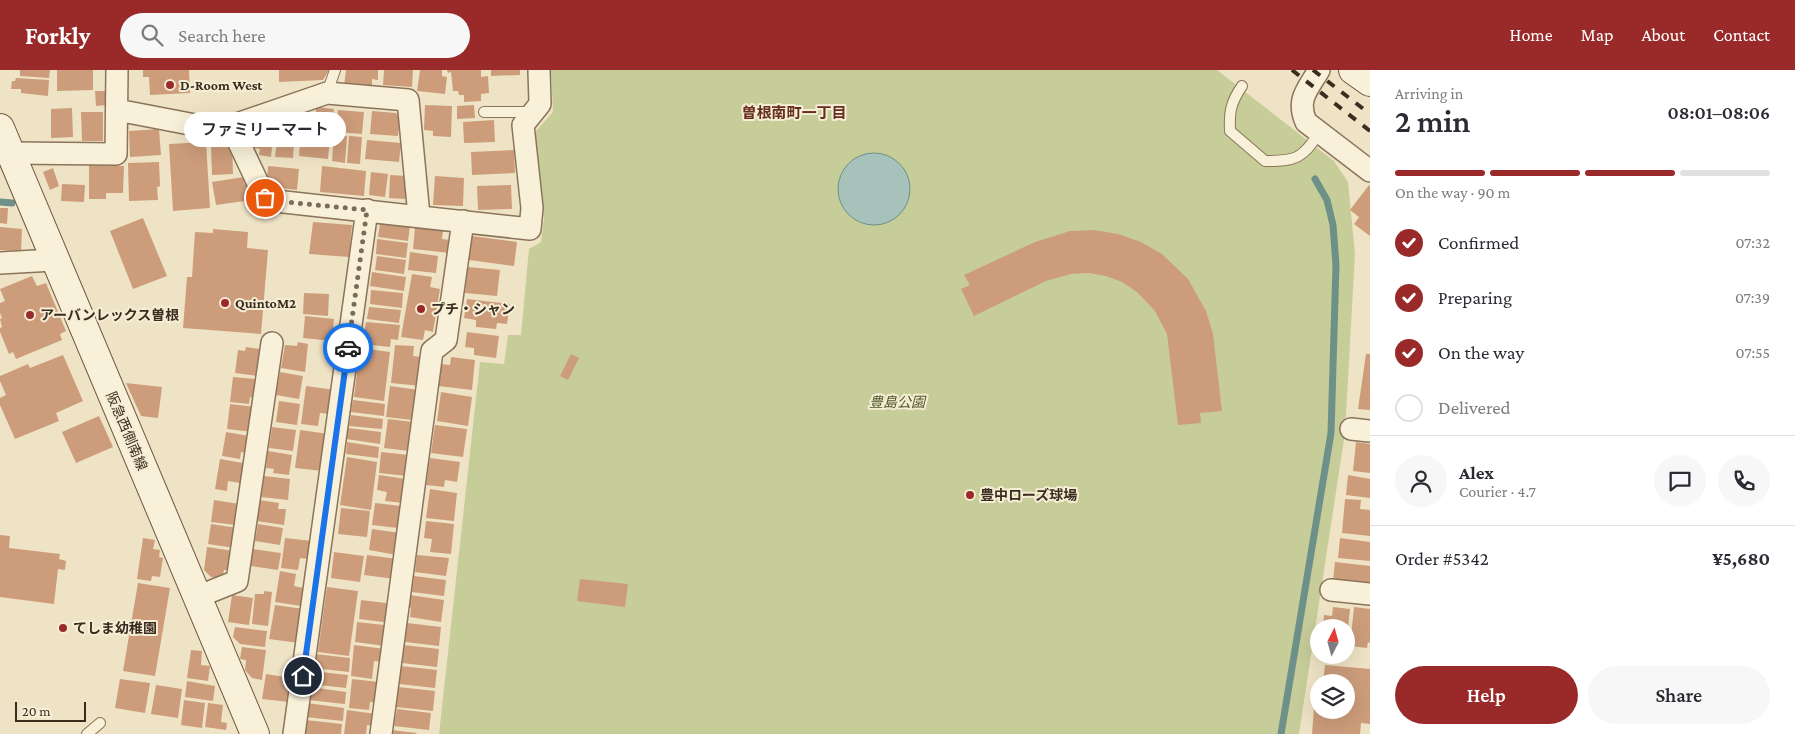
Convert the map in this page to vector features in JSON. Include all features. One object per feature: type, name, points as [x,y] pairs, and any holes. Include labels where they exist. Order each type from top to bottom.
[{"type":"street","points":[[10,153],[116,154],[117,70]]},
{"type":"street","points":[[230,126],[265,198],[275,201],[530,229],[532,208],[523,125],[540,104],[539,70]]},
{"type":"street","points":[[1319,70],[1302,100],[1302,111],[1306,122],[1370,171]]},
{"type":"street","points":[[117,110],[216,129],[327,93],[408,100],[419,216]]},
{"type":"street","name":"阪急西側南線","points":[[0,128],[255,734]]},
{"type":"street","points":[[294,734],[320,560],[367,210]]},
{"type":"street","points":[[381,734],[432,351],[446,340],[463,221]]},
{"type":"street","points":[[0,263],[54,260]]},
{"type":"street","points":[[197,597],[237,581],[272,343]]},
{"type":"street","points":[[1331,590],[1370,594]]},
{"type":"lane","points":[[327,93],[335,70]]},
{"type":"lane","points":[[1242,86],[1234,97],[1229,114],[1230,131],[1265,161],[1288,161],[1306,152],[1319,133]]},
{"type":"lane","points":[[484,112],[534,112]]},
{"type":"lane","points":[[87,734],[100,722]]},
{"type":"green space","name":"豊島公園","points":[[551,70],[1217,70],[1334,161],[1348,182],[1355,254],[1345,433],[1317,619],[1310,619],[1310,662],[1299,734],[439,734],[480,362],[504,364],[508,335],[521,335],[529,249],[541,242],[544,219],[535,132],[553,112]]},
{"type":"water","points":[[874,153],[894,159],[904,169],[910,189],[904,209],[894,219],[874,225],[854,219],[844,209],[838,189],[844,169],[854,159]]},
{"type":"building","points":[[20,70],[50,70],[49,78],[20,76]]},
{"type":"building","points":[[57,70],[93,70],[93,90],[57,91]]},
{"type":"building","name":"D-Room West","points":[[143,70],[189,70],[190,93],[150,95],[149,77],[143,77]]},
{"type":"building","points":[[279,70],[329,70],[323,80],[279,82]]},
{"type":"building","points":[[346,70],[378,70],[378,80],[372,79],[372,88],[344,86]]},
{"type":"building","points":[[384,70],[413,70],[412,87],[383,85]]},
{"type":"building","points":[[420,70],[442,70],[442,76],[447,77],[445,94],[417,91]]},
{"type":"building","points":[[447,70],[481,70],[481,77],[488,76],[489,93],[481,94],[481,101],[464,102],[464,95],[459,95],[458,91],[453,91],[451,72],[448,73]]},
{"type":"building","points":[[491,70],[520,70],[520,75],[491,76]]},
{"type":"building","points":[[16,78],[49,80],[48,96],[21,93],[21,89],[11,89],[12,81],[15,81]]},
{"type":"building","points":[[95,91],[106,91],[107,105],[96,106]]},
{"type":"building","points":[[425,105],[452,106],[451,137],[433,136],[433,131],[424,130]]},
{"type":"building","points":[[474,105],[475,118],[457,119],[457,106]]},
{"type":"building","points":[[316,107],[334,109],[332,131],[298,128],[300,113],[316,114]]},
{"type":"building","points":[[72,108],[73,137],[51,138],[51,109]]},
{"type":"building","points":[[338,110],[364,112],[362,134],[336,132]]},
{"type":"building","points":[[372,111],[396,113],[400,118],[398,136],[370,134]]},
{"type":"building","points":[[81,112],[103,112],[103,141],[82,141]]},
{"type":"building","points":[[494,120],[495,142],[464,143],[463,122]]},
{"type":"building","points":[[255,125],[274,127],[271,157],[259,155],[260,149],[253,148]]},
{"type":"building","points":[[279,125],[290,126],[289,133],[295,133],[293,158],[275,157]]},
{"type":"building","points":[[159,129],[161,155],[130,157],[129,131]]},
{"type":"building","points":[[301,133],[330,137],[328,159],[299,156]]},
{"type":"building","points":[[334,135],[347,136],[345,163],[332,161]]},
{"type":"building","points":[[349,136],[362,137],[360,164],[347,163]]},
{"type":"building","points":[[367,140],[401,143],[399,162],[365,159]]},
{"type":"building","points":[[206,142],[210,208],[173,211],[169,144]]},
{"type":"building","points":[[232,144],[233,174],[212,175],[211,145]]},
{"type":"building","points":[[514,150],[515,173],[472,175],[471,152]]},
{"type":"building","points":[[159,162],[160,186],[157,187],[158,200],[129,201],[128,163]]},
{"type":"building","points":[[89,165],[124,166],[123,193],[106,193],[106,199],[89,199]]},
{"type":"building","points":[[268,166],[299,169],[297,190],[271,187],[267,182]]},
{"type":"building","points":[[322,166],[366,171],[364,196],[320,192]]},
{"type":"building","points":[[53,168],[59,186],[50,190],[43,172]]},
{"type":"building","points":[[371,172],[388,174],[385,197],[369,195]]},
{"type":"building","points":[[390,175],[407,176],[405,199],[389,198]]},
{"type":"building","points":[[435,176],[464,178],[463,206],[433,205]]},
{"type":"building","points":[[244,177],[244,183],[249,183],[252,200],[216,205],[212,182]]},
{"type":"building","points":[[62,184],[85,185],[84,202],[61,201]]},
{"type":"building","points":[[511,185],[512,209],[478,210],[477,186]]},
{"type":"building","points":[[1369,185],[1370,236],[1354,224],[1359,217],[1350,210]]},
{"type":"building","points":[[0,208],[8,208],[7,224],[0,223]]},
{"type":"building","points":[[143,218],[167,276],[133,289],[110,231]]},
{"type":"building","points":[[313,222],[352,225],[349,257],[309,254]]},
{"type":"building","points":[[380,223],[410,226],[408,241],[378,237]]},
{"type":"building","points":[[0,227],[22,229],[21,251],[0,250]]},
{"type":"building","points":[[415,227],[443,230],[442,239],[451,240],[450,253],[413,249]]},
{"type":"building","name":"QuintoM2","points":[[213,229],[248,232],[247,248],[268,250],[261,334],[183,328],[187,277],[192,277],[195,232],[213,233]]},
{"type":"building","points":[[1094,230],[1118,234],[1141,242],[1162,254],[1188,279],[1206,311],[1213,334],[1222,411],[1200,413],[1201,423],[1178,425],[1167,334],[1155,311],[1137,292],[1122,282],[1106,276],[1089,273],[1071,274],[1046,281],[974,316],[961,289],[970,285],[964,275],[1035,242],[1070,231]]},
{"type":"building","points":[[472,236],[517,242],[514,266],[469,260]]},
{"type":"building","points":[[377,239],[408,243],[406,258],[376,254]]},
{"type":"building","points":[[410,252],[438,256],[436,273],[408,270]]},
{"type":"building","points":[[377,256],[406,260],[404,274],[375,270]]},
{"type":"building","points":[[468,267],[500,270],[497,296],[465,293]]},
{"type":"building","points":[[372,272],[406,277],[404,291],[370,286]]},
{"type":"building","name":"プチ・シャン","points":[[412,274],[432,277],[430,287],[440,289],[433,332],[425,330],[423,340],[401,337]]},
{"type":"building","name":"アーバンレックス曽根","points":[[32,276],[37,286],[46,283],[66,331],[60,334],[62,340],[16,359],[13,352],[9,354],[0,332],[2,327],[0,319],[2,318],[0,303],[5,301],[0,289]]},
{"type":"building","points":[[371,290],[403,293],[402,308],[370,304]]},
{"type":"building","points":[[304,293],[329,294],[328,316],[303,314]]},
{"type":"building","points":[[467,299],[510,304],[507,324],[497,323],[496,329],[476,327],[476,320],[464,318]]},
{"type":"building","points":[[369,307],[401,310],[399,323],[367,319]]},
{"type":"building","points":[[305,316],[334,319],[332,341],[303,338]]},
{"type":"building","points":[[366,322],[400,325],[398,340],[391,339],[390,347],[363,344]]},
{"type":"building","points":[[467,332],[499,336],[496,358],[474,355],[474,348],[465,347]]},
{"type":"building","points":[[298,342],[308,344],[305,372],[281,368],[285,345],[297,346]]},
{"type":"building","points":[[395,345],[414,346],[413,356],[424,357],[421,386],[391,383]]},
{"type":"building","points":[[246,347],[260,349],[257,376],[235,373],[238,350],[245,351]]},
{"type":"building","points":[[360,348],[390,352],[384,401],[354,397]]},
{"type":"building","points":[[571,354],[579,358],[568,380],[560,376]]},
{"type":"building","points":[[1366,354],[1370,354],[1370,410],[1358,409]]},
{"type":"building","points":[[63,355],[83,401],[56,413],[59,421],[15,439],[0,405],[0,398],[6,395],[0,381],[0,376],[28,364],[30,368]]},
{"type":"building","points":[[451,357],[475,360],[472,390],[438,386],[441,364],[450,365]]},
{"type":"building","points":[[280,372],[303,376],[299,399],[276,395]]},
{"type":"building","points":[[233,377],[255,379],[253,398],[250,397],[249,404],[230,402]]},
{"type":"building","points":[[126,383],[162,387],[158,418],[141,416]]},
{"type":"building","points":[[306,386],[335,390],[332,414],[320,413],[318,426],[301,424]]},
{"type":"building","points":[[390,386],[419,390],[412,420],[386,417]]},
{"type":"building","points":[[441,392],[472,397],[468,426],[437,421]]},
{"type":"building","points":[[353,400],[385,404],[384,416],[351,412]]},
{"type":"building","points":[[279,401],[300,404],[297,425],[276,422]]},
{"type":"building","points":[[230,404],[255,407],[252,432],[227,429]]},
{"type":"building","points":[[351,415],[383,419],[382,429],[349,426]]},
{"type":"building","points":[[99,416],[113,447],[76,463],[62,432]]},
{"type":"building","points":[[388,419],[413,422],[409,451],[384,448]]},
{"type":"building","points":[[435,425],[467,429],[463,457],[431,453]]},
{"type":"building","points":[[272,427],[296,430],[293,451],[269,448]]},
{"type":"building","points":[[348,428],[381,432],[380,444],[346,439]]},
{"type":"building","points":[[300,430],[329,434],[323,471],[295,468]]},
{"type":"building","points":[[226,432],[249,436],[246,453],[241,452],[240,459],[222,456]]},
{"type":"building","points":[[347,442],[379,447],[378,458],[346,454]]},
{"type":"building","points":[[1356,442],[1370,444],[1370,473],[1353,471]]},
{"type":"building","points":[[268,451],[292,455],[289,475],[273,473],[274,469],[266,468]]},
{"type":"building","points":[[381,452],[409,455],[407,476],[379,473]]},
{"type":"building","points":[[347,457],[377,462],[371,510],[340,505]]},
{"type":"building","points":[[430,458],[460,462],[457,482],[445,480],[444,487],[426,485]]},
{"type":"building","points":[[220,459],[243,463],[240,483],[228,481],[227,491],[215,489]]},
{"type":"building","points":[[379,475],[406,479],[403,503],[385,501],[387,492],[377,490]]},
{"type":"building","points":[[1348,475],[1370,479],[1370,498],[1346,495]]},
{"type":"building","points":[[264,476],[290,479],[288,500],[261,497]]},
{"type":"building","points":[[430,489],[457,493],[454,521],[426,518]]},
{"type":"building","points":[[1345,499],[1361,500],[1360,509],[1370,510],[1370,536],[1342,533]]},
{"type":"building","points":[[214,500],[239,504],[236,525],[211,522]]},
{"type":"building","points":[[259,500],[279,503],[278,509],[286,509],[284,525],[256,521]]},
{"type":"building","points":[[375,503],[401,506],[398,528],[372,525]]},
{"type":"building","points":[[341,508],[370,511],[367,537],[338,534]]},
{"type":"building","points":[[426,521],[454,524],[451,554],[430,552],[432,539],[424,538]]},
{"type":"building","points":[[211,524],[237,528],[234,548],[208,544]]},
{"type":"building","points":[[258,524],[283,528],[280,545],[255,541]]},
{"type":"building","points":[[372,529],[400,533],[397,555],[369,550]]},
{"type":"building","points":[[0,535],[10,536],[9,548],[60,554],[59,559],[66,561],[65,570],[58,569],[54,604],[0,597]]},
{"type":"building","points":[[143,538],[155,540],[153,549],[160,550],[159,557],[163,558],[160,577],[152,576],[151,581],[137,579]]},
{"type":"building","points":[[285,538],[312,541],[310,559],[300,558],[298,570],[281,568]]},
{"type":"building","points":[[1340,538],[1370,542],[1370,561],[1338,558]]},
{"type":"building","points":[[207,547],[234,551],[232,566],[228,565],[227,570],[224,570],[222,579],[211,577],[204,570]]},
{"type":"building","points":[[253,549],[281,553],[278,570],[250,566]]},
{"type":"building","points":[[334,552],[364,556],[360,582],[331,578]]},
{"type":"building","points":[[367,555],[397,559],[395,579],[364,575]]},
{"type":"building","points":[[417,555],[449,558],[446,576],[415,572]]},
{"type":"building","points":[[1335,562],[1370,566],[1370,585],[1333,581]]},
{"type":"building","points":[[280,571],[296,574],[294,586],[304,588],[301,606],[275,602]]},
{"type":"building","points":[[414,576],[446,580],[444,596],[412,592]]},
{"type":"building","points":[[580,579],[628,584],[625,607],[577,601]]},
{"type":"building","points":[[138,583],[170,588],[155,676],[123,671]]},
{"type":"building","points":[[327,587],[358,591],[349,656],[318,652]]},
{"type":"building","points":[[264,591],[272,592],[268,626],[252,624],[255,594],[264,594]]},
{"type":"building","points":[[232,595],[253,598],[249,625],[228,622]]},
{"type":"building","points":[[410,595],[444,600],[441,622],[410,617],[411,608],[408,607]]},
{"type":"building","points":[[361,600],[394,604],[391,623],[359,619]]},
{"type":"building","points":[[275,605],[304,609],[299,643],[269,639]]},
{"type":"building","points":[[1333,607],[1350,609],[1349,619],[1324,619],[1324,615],[1332,616]]},
{"type":"building","points":[[1354,607],[1370,609],[1370,643],[1368,642],[1367,648],[1355,647],[1355,619],[1353,619]]},
{"type":"building","points":[[357,622],[384,625],[383,632],[387,633],[385,646],[355,642]]},
{"type":"building","points":[[407,623],[441,627],[439,646],[405,642]]},
{"type":"building","points":[[235,627],[267,631],[265,647],[240,644],[233,637]]},
{"type":"building","points":[[354,645],[385,649],[384,662],[374,661],[372,679],[351,676]]},
{"type":"building","points":[[404,645],[439,649],[437,667],[402,663]]},
{"type":"building","points":[[242,647],[266,650],[262,680],[252,678],[245,670],[246,660],[240,659]]},
{"type":"building","points":[[191,650],[202,651],[201,665],[210,666],[208,681],[187,678]]},
{"type":"building","points":[[315,654],[350,658],[349,672],[313,668]]},
{"type":"building","points":[[1325,665],[1370,669],[1370,724],[1361,723],[1360,734],[1312,734],[1313,719],[1355,719],[1355,674],[1324,674]]},
{"type":"building","points":[[401,666],[437,670],[435,688],[399,684]]},
{"type":"building","points":[[312,671],[348,675],[346,688],[310,684]]},
{"type":"building","points":[[266,674],[292,678],[289,702],[262,699]]},
{"type":"building","points":[[120,679],[150,683],[145,713],[115,708]]},
{"type":"building","points":[[352,679],[379,682],[376,703],[370,702],[369,710],[349,708]]},
{"type":"building","points":[[187,681],[215,686],[213,701],[185,697]]},
{"type":"building","points":[[156,685],[182,689],[178,718],[151,714]]},
{"type":"building","points":[[310,687],[346,692],[345,704],[308,700]]},
{"type":"building","points":[[398,687],[435,691],[433,711],[396,707]]},
{"type":"building","points":[[184,700],[205,703],[202,728],[181,725]]},
{"type":"building","points":[[208,703],[223,705],[221,722],[227,723],[226,730],[205,727]]},
{"type":"building","points":[[307,703],[344,708],[343,721],[305,717]]},
{"type":"building","points":[[397,709],[431,713],[429,730],[394,726]]},
{"type":"building","points":[[347,710],[376,714],[374,726],[367,725],[366,734],[344,734]]},
{"type":"building","points":[[306,720],[342,724],[341,734],[305,734]]},
{"type":"building","points":[[391,730],[417,733],[391,734]]},
{"type":"waterway","points":[[1281,734],[1331,433],[1336,265],[1333,225],[1327,200],[1315,179]]},
{"type":"waterway","points":[[0,202],[12,203]]},
{"type":"railway","points":[[1292,70],[1370,131]]},
{"type":"railway","points":[[1313,70],[1370,114]]},
{"type":"way so far","points":[[265,198],[275,201],[367,210],[348,348]]},
{"type":"place","name":"D-Room West","points":[[170,85]]},
{"type":"place","name":"ファミリーマート","points":[[265,198]]},
{"type":"place","name":"QuintoM2","points":[[225,303]]},
{"type":"place","name":"プチ・シャン","points":[[421,309]]},
{"type":"place","name":"アーバンレックス曽根","points":[[30,315]]},
{"type":"place","name":"豊中ローズ球場","points":[[970,495]]},
{"type":"place","name":"てしま幼稚園","points":[[63,628]]},
{"type":"district","name":"曽根南町一丁目","points":[[794,113]]},
{"type":"route","points":[[303,676],[348,348]]}]
